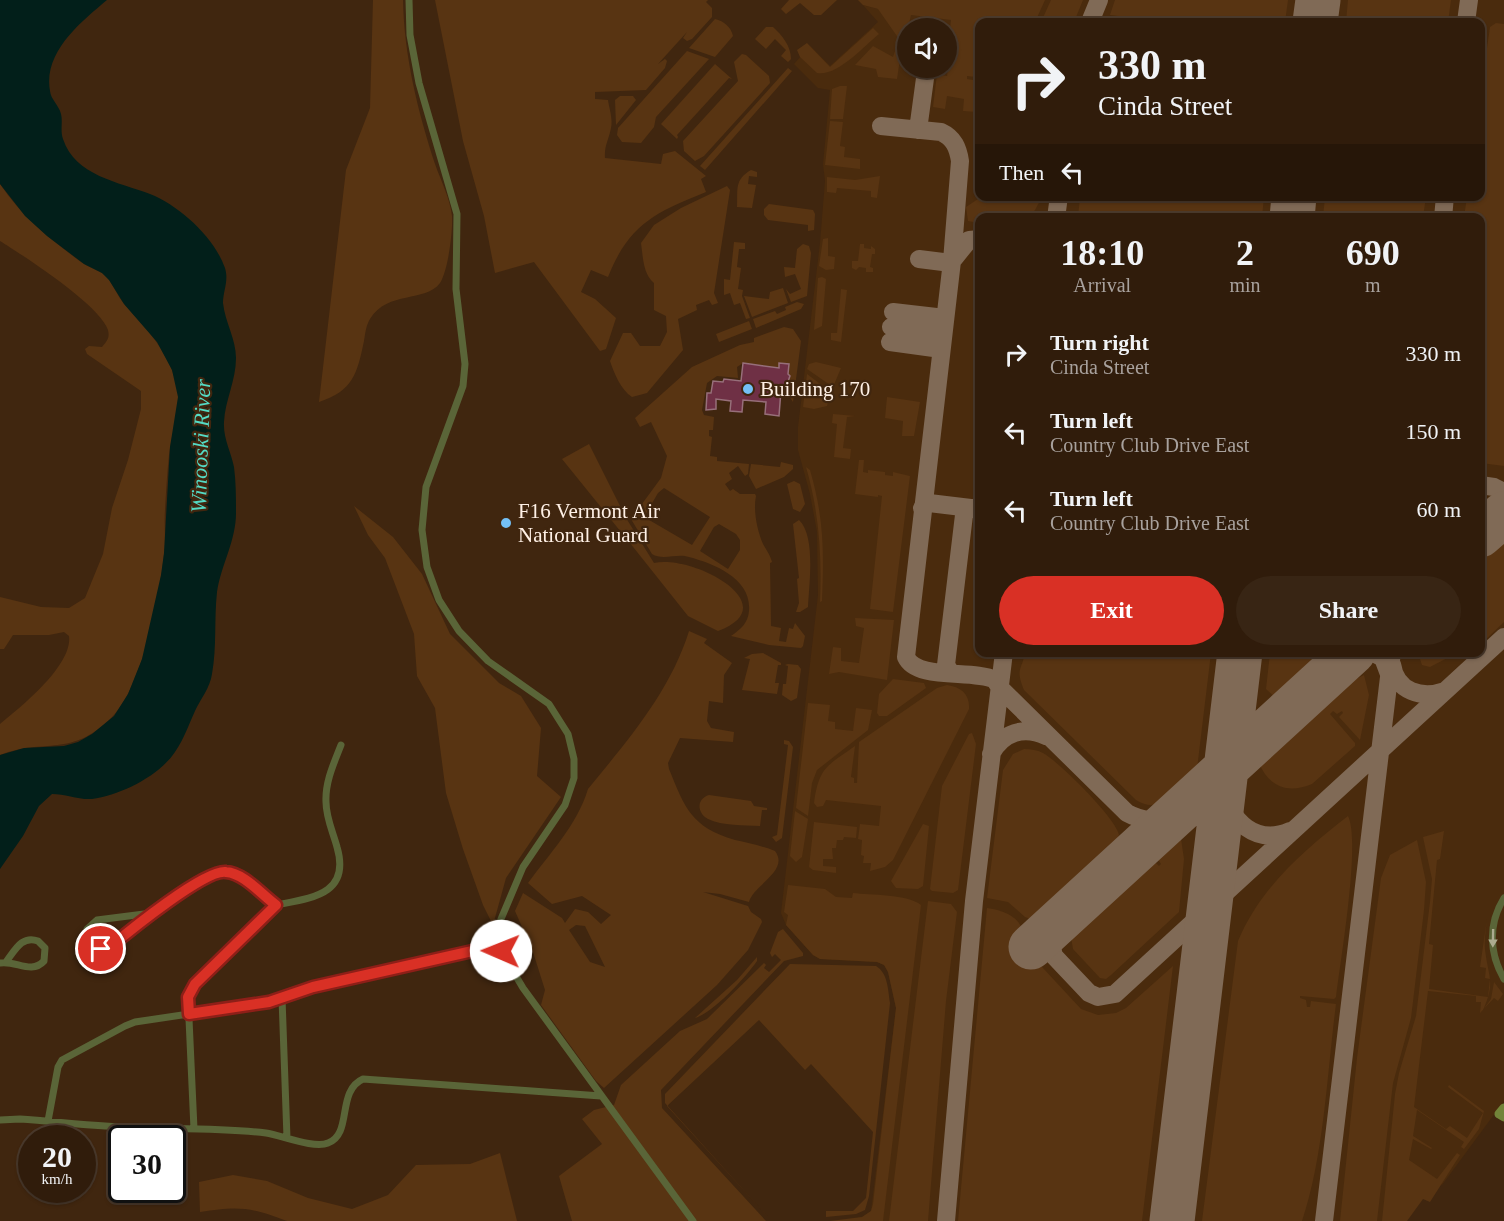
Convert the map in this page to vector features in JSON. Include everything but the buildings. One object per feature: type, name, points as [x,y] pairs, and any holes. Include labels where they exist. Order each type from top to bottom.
[{"type":"street","points":[[409,0],[410,35],[419,83],[457,214],[456,289],[465,364],[463,386],[426,487],[422,530],[427,567],[439,600],[459,631],[488,661],[549,704],[568,734],[574,759],[574,778],[565,805],[528,859],[508,898],[500,926],[499,945],[513,974],[693,1221]]},
{"type":"street","points":[[194,1128],[188,997],[195,984],[276,905],[320,895],[332,886],[338,875],[340,857],[328,819],[326,801],[331,774],[341,745]]},
{"type":"street","points":[[152,913],[95,921],[87,929],[88,940],[96,948],[107,948],[152,913],[221,872],[240,877],[276,905]]},
{"type":"street","points":[[1504,898],[1493,929],[1493,954],[1504,979]]},
{"type":"street","points":[[26,939],[38,941],[45,948],[44,961],[37,967],[27,968],[3,963],[26,939]]},
{"type":"street","points":[[48,1121],[58,1068],[68,1055],[135,1022],[282,998],[313,987],[499,945]]},
{"type":"street","points":[[282,998],[287,1138]]},
{"type":"street","points":[[0,1120],[267,1133],[323,1144],[335,1139],[340,1132],[352,1086],[363,1078],[601,1096]]},
{"type":"shaded area","points":[[373,0],[403,0],[406,42],[413,84],[435,164],[451,209],[451,241],[448,260],[440,283],[425,293],[396,300],[378,310],[368,324],[359,363],[352,380],[330,398],[319,402],[346,170],[370,108]]},
{"type":"shaded area","points":[[435,0],[708,0],[706,2],[712,8],[712,17],[692,39],[687,41],[683,38],[687,32],[658,64],[665,59],[667,61],[665,68],[646,90],[595,92],[595,99],[608,100],[611,117],[605,158],[661,164],[663,154],[675,151],[706,176],[701,179],[706,192],[673,206],[646,222],[635,232],[616,259],[608,277],[591,270],[581,292],[595,299],[616,318],[606,349],[600,351],[534,262],[495,273],[484,216],[463,141]]},
{"type":"shaded area","points":[[789,0],[837,0],[821,15],[814,15],[800,3],[786,14],[781,9]]},
{"type":"shaded area","points":[[858,0],[1045,0],[1037,18],[975,18],[975,77],[967,76],[967,79],[975,80],[975,112],[963,111],[964,99],[947,96],[945,109],[933,107],[937,78],[957,78],[957,18],[911,15],[910,18],[897,18],[897,36],[878,9],[863,5]]},
{"type":"shaded area","points":[[909,0],[1504,0],[1504,1101],[1442,1185],[1433,1179],[1402,1221],[840,1221],[862,1217],[871,1211],[896,1008],[888,972],[884,965],[877,962],[820,959],[813,955],[786,925],[781,913],[818,595],[817,532],[798,450],[798,427],[820,243],[825,181],[823,164],[830,90],[818,88],[794,64],[810,46],[830,66],[878,22],[863,5],[878,9]]},
{"type":"shaded area","points":[[1051,0],[1083,0],[1076,18],[1043,18]]},
{"type":"shaded area","points":[[1115,0],[1288,0],[1286,18],[1135,18],[1110,15]]},
{"type":"shaded area","points":[[1348,0],[1451,0],[1449,18],[1346,18]]},
{"type":"shaded area","points":[[715,19],[727,25],[733,36],[715,57],[689,48]]},
{"type":"shaded area","points":[[1496,23],[1504,24],[1504,466],[1485,464],[1485,213],[1465,213],[1466,201],[1485,201],[1485,62],[1490,27]]},
{"type":"shaded area","points":[[766,27],[773,27],[785,41],[791,54],[788,62],[781,56],[786,50],[775,39],[766,49],[755,39]]},
{"type":"shaded area","points":[[873,28],[879,34],[841,66],[825,73],[817,73],[800,57],[797,50],[807,43],[830,67]]},
{"type":"shaded area","points":[[897,45],[897,79],[878,77],[876,69],[855,65],[873,46],[893,57]]},
{"type":"shaded area","points":[[687,51],[709,59],[656,117],[654,127],[641,143],[622,142],[617,135],[618,128]]},
{"type":"shaded area","points":[[742,54],[769,76],[770,83],[704,156],[695,161],[684,151],[683,141],[738,81],[734,62]]},
{"type":"shaded area","points":[[715,64],[732,79],[729,78],[677,135],[677,139],[661,124]]},
{"type":"shaded area","points":[[788,68],[792,71],[705,170],[700,166]]},
{"type":"shaded area","points":[[847,86],[843,119],[830,119],[832,89]]},
{"type":"shaded area","points":[[620,96],[633,96],[636,100],[616,125],[615,100]]},
{"type":"shaded area","points":[[830,121],[843,122],[840,146],[845,147],[844,157],[860,159],[860,169],[825,165]]},
{"type":"shaded area","points":[[751,170],[757,172],[757,177],[749,176],[748,184],[756,185],[752,208],[737,207],[739,181]]},
{"type":"shaded area","points":[[880,176],[877,198],[871,197],[871,191],[837,188],[836,193],[827,192],[827,177],[855,180]]},
{"type":"shaded area","points":[[0,184],[17,206],[47,236],[81,262],[108,278],[122,301],[150,333],[164,354],[175,380],[178,401],[168,462],[165,549],[154,617],[141,663],[123,703],[112,717],[83,738],[70,743],[31,747],[0,755],[0,724],[32,696],[54,672],[63,660],[69,636],[64,632],[49,635],[13,635],[4,649],[0,649],[0,597],[41,607],[69,608],[85,598],[103,554],[112,508],[128,460],[141,409],[141,391],[87,354],[85,349],[89,346],[102,347],[109,335],[102,320],[91,308],[60,282],[0,241]]},
{"type":"shaded area","points":[[727,186],[730,190],[714,293],[718,303],[712,305],[709,300],[696,305],[697,310],[678,319],[683,350],[647,393],[632,397],[621,386],[610,361],[623,333],[631,333],[640,346],[660,346],[667,332],[666,316],[654,310],[654,283],[646,270],[641,243],[654,225],[681,208]]},
{"type":"shaded area","points":[[975,201],[1040,201],[1032,213],[975,213],[975,222],[968,221],[966,207]]},
{"type":"shaded area","points":[[1080,201],[1264,201],[1262,213],[1078,213]]},
{"type":"shaded area","points":[[1325,201],[1425,201],[1424,213],[1323,213]]},
{"type":"shaded area","points":[[769,204],[813,210],[814,230],[808,231],[808,225],[768,220],[764,215],[764,209]]},
{"type":"shaded area","points":[[828,238],[828,256],[835,257],[834,269],[826,270],[819,266],[823,239]]},
{"type":"shaded area","points":[[734,242],[745,243],[745,249],[739,249],[737,267],[741,268],[738,289],[743,290],[742,296],[750,318],[746,319],[740,303],[734,305],[730,293],[724,295],[724,279],[730,280]]},
{"type":"shaded area","points":[[803,244],[809,246],[811,253],[807,296],[791,302],[786,289],[790,294],[801,289],[795,274],[785,277],[784,267],[795,268],[797,249]]},
{"type":"shaded area","points":[[860,244],[864,244],[864,248],[871,249],[871,246],[875,249],[870,267],[873,268],[873,272],[866,272],[866,268],[859,267],[856,270],[852,268],[852,261],[858,261]]},
{"type":"shaded area","points":[[818,278],[826,279],[822,326],[814,330]]},
{"type":"shaded area","points":[[783,288],[788,303],[752,317],[744,296],[769,299],[770,292]]},
{"type":"shaded area","points":[[841,289],[847,290],[841,342],[831,340],[831,333],[837,333]]},
{"type":"shaded area","points":[[797,302],[804,304],[801,309],[756,328],[753,319],[775,311],[777,314],[786,310],[785,307]]},
{"type":"shaded area","points":[[749,321],[752,329],[719,342],[716,334]]},
{"type":"shaded area","points":[[784,327],[793,329],[801,341],[793,402],[785,390],[790,376],[788,374],[789,364],[780,363],[779,368],[743,363],[737,367],[738,378],[717,376],[707,383],[702,410],[704,415],[714,417],[713,430],[709,430],[709,436],[712,437],[710,456],[717,457],[717,461],[749,464],[748,474],[745,476],[738,466],[729,473],[732,479],[725,484],[730,491],[733,489],[740,494],[755,494],[756,496],[757,526],[772,562],[770,563],[771,626],[781,628],[779,641],[786,642],[789,628],[793,629],[795,623],[805,636],[801,648],[769,645],[731,636],[747,619],[749,611],[745,590],[730,575],[710,564],[684,556],[661,557],[652,554],[631,519],[661,478],[667,456],[651,422],[640,427],[635,418],[692,367],[740,345],[754,342],[754,338]],"holes":[[[664,488],[710,517],[692,545],[644,517],[658,493]],[[719,524],[736,534],[740,540],[740,550],[728,569],[700,551],[714,527]]]},
{"type":"shaded area","points":[[816,362],[841,368],[833,387],[807,369],[809,364]]},
{"type":"shaded area","points":[[807,374],[831,392],[827,406],[814,409],[803,407]]},
{"type":"shaded area","points":[[887,397],[920,402],[914,436],[902,436],[903,421],[885,418]]},
{"type":"shaded area","points":[[833,414],[855,416],[847,417],[843,448],[851,449],[850,459],[834,457],[837,424],[832,423]]},
{"type":"shaded area","points":[[589,444],[626,518],[654,563],[671,562],[690,566],[727,584],[739,596],[743,608],[737,620],[718,631],[688,616],[622,533],[623,530],[621,532],[562,459]]},
{"type":"shaded area","points":[[859,460],[864,460],[863,472],[868,473],[868,470],[885,472],[885,475],[893,476],[893,472],[910,476],[893,612],[870,609],[882,496],[855,494]]},
{"type":"shaded area","points":[[781,462],[793,465],[793,469],[784,477],[756,489],[749,476],[751,464],[780,467]]},
{"type":"shaded area","points":[[806,467],[810,470],[815,487],[822,535],[822,601],[820,602],[819,534]]},
{"type":"shaded area","points":[[794,481],[800,484],[805,504],[800,512],[793,509],[787,484]]},
{"type":"shaded area","points":[[354,506],[393,537],[422,574],[450,634],[499,683],[521,696],[541,728],[537,776],[561,797],[506,878],[493,925],[483,905],[463,849],[446,793],[435,708],[417,676],[414,634],[385,558],[368,535]]},
{"type":"shaded area","points":[[799,520],[808,537],[810,574],[808,607],[796,612],[799,603],[797,579],[799,578],[793,524]]},
{"type":"shaded area","points":[[1504,542],[1504,622],[1485,640],[1485,557]]},
{"type":"shaded area","points":[[855,618],[894,620],[887,680],[839,672],[829,674],[833,647],[841,648],[841,661],[859,663],[864,628],[856,626]]},
{"type":"shaded area","points":[[689,631],[707,639],[704,643],[732,663],[724,675],[723,703],[709,701],[707,721],[711,728],[734,732],[733,742],[680,738],[668,763],[680,795],[692,814],[708,829],[735,840],[775,851],[778,865],[749,902],[703,892],[748,906],[751,912],[761,919],[762,922],[748,950],[717,985],[604,1088],[596,1081],[541,1005],[545,990],[533,952],[515,911],[523,893],[562,918],[565,923],[575,909],[588,912],[601,924],[611,915],[582,896],[552,904],[528,883],[570,827],[588,789],[659,695],[681,653]],"holes":[[[576,925],[585,926],[605,967],[590,962],[569,930]]]},
{"type":"shaded area","points":[[763,653],[781,663],[778,665],[775,683],[779,683],[777,694],[742,690],[750,659],[744,658],[752,654]]},
{"type":"shaded area","points":[[1024,657],[1211,657],[1197,769],[1188,781],[1160,803],[1149,805],[1136,800],[1024,690],[1020,670]]},
{"type":"shaded area","points":[[1269,657],[1324,657],[1277,699],[1266,689]]},
{"type":"shaded area","points":[[1419,657],[1449,657],[1430,667],[1422,665]]},
{"type":"shaded area","points":[[785,665],[798,665],[801,669],[797,698],[791,701],[782,695],[788,666]]},
{"type":"shaded area","points":[[1364,675],[1369,695],[1360,740],[1339,717],[1342,711],[1337,714],[1333,711],[1330,714],[1355,743],[1355,746],[1312,784],[1287,788],[1268,778],[1259,763],[1346,684]]},
{"type":"shaded area","points":[[893,679],[924,683],[926,688],[887,716],[879,716],[877,713],[879,694]]},
{"type":"shaded area","points":[[947,685],[964,692],[968,699],[969,709],[893,860],[885,867],[870,871],[871,863],[863,863],[864,856],[861,855],[862,840],[858,839],[860,824],[879,826],[881,806],[826,800],[823,806],[817,807],[814,803],[822,774],[831,763],[855,746],[851,777],[854,778],[854,783],[857,783],[859,742],[937,688]]},
{"type":"shaded area","points":[[808,703],[830,705],[828,721],[835,722],[835,729],[853,731],[856,708],[872,710],[868,730],[817,770],[812,783],[808,816],[796,808]]},
{"type":"shaded area","points":[[972,733],[976,744],[958,890],[953,893],[932,891],[930,889],[942,786],[969,734]]},
{"type":"shaded area","points":[[784,740],[789,741],[793,747],[782,838],[776,842],[772,837],[777,835],[788,745],[784,744]]},
{"type":"shaded area","points":[[1024,749],[1043,753],[1061,767],[1098,804],[1116,827],[1119,835],[1113,850],[1036,921],[1025,917],[1008,902],[987,898],[1003,770],[1013,754]]},
{"type":"shaded area","points":[[709,795],[751,801],[754,806],[767,808],[767,810],[762,810],[760,826],[720,823],[708,819],[700,810],[700,803]]},
{"type":"shaded area","points":[[795,811],[808,819],[802,857],[796,862],[790,856]]},
{"type":"shaded area","points":[[1348,816],[1351,830],[1351,875],[1336,997],[1334,999],[1300,996],[1306,1000],[1307,1007],[1310,1007],[1311,1001],[1336,1004],[1320,1142],[1302,1221],[1202,1221],[1238,941],[1258,904],[1284,872]]},
{"type":"shaded area","points":[[814,822],[857,827],[856,838],[844,837],[843,840],[837,840],[836,848],[832,848],[833,859],[823,859],[823,866],[836,867],[836,873],[813,870],[809,867]]},
{"type":"shaded area","points":[[923,824],[929,826],[923,886],[918,889],[896,888],[891,881]]},
{"type":"shaded area","points":[[1444,831],[1440,859],[1437,860],[1429,944],[1433,945],[1429,989],[1488,997],[1480,1013],[1481,1002],[1476,1002],[1476,996],[1428,991],[1414,1107],[1446,1129],[1450,1126],[1467,1138],[1483,1113],[1448,1087],[1449,1085],[1484,1111],[1479,1129],[1464,1149],[1461,1147],[1464,1142],[1417,1110],[1413,1136],[1432,1148],[1413,1139],[1409,1160],[1437,1179],[1457,1153],[1460,1155],[1430,1202],[1423,1199],[1407,1221],[1382,1221],[1395,1094],[1416,1016],[1430,902],[1432,879],[1423,837]]},
{"type":"shaded area","points":[[1178,838],[1181,839],[1184,859],[1179,912],[1111,975],[1106,979],[1100,978],[1073,949],[1071,937],[1154,861],[1159,866],[1161,864],[1157,858]]},
{"type":"shaded area","points":[[1417,840],[1426,882],[1424,910],[1411,1018],[1393,1083],[1377,1221],[1340,1221],[1357,1058],[1381,878],[1390,855]]},
{"type":"shaded area","points":[[788,885],[825,889],[836,897],[852,898],[853,893],[888,896],[915,901],[921,905],[883,1221],[830,1221],[862,1217],[871,1211],[873,1204],[896,1008],[888,972],[884,965],[877,962],[820,959],[813,955],[786,925],[788,915],[784,912]]},
{"type":"shaded area","points":[[928,901],[951,904],[957,912],[946,1001],[928,1221],[889,1221]]},
{"type":"shaded area","points":[[987,908],[999,910],[1015,918],[1023,934],[1017,940],[1081,1009],[1098,1015],[1116,1013],[1126,1008],[1173,966],[1142,1221],[958,1221]]},
{"type":"shaded area","points":[[1487,919],[1485,945],[1490,979],[1485,978],[1486,968],[1480,967]]},
{"type":"shaded area","points":[[783,929],[803,956],[784,961],[661,1090],[662,1108],[766,1221],[572,1221],[559,1176],[602,1144],[582,1119],[594,1110],[614,1105],[621,1085],[680,1031],[707,1019],[764,963],[766,965],[764,968],[769,972],[781,960],[775,954],[772,957],[770,953],[778,932]]},
{"type":"shaded area","points":[[757,957],[752,968],[729,994],[711,1009],[695,1018],[737,980]]},
{"type":"shaded area","points":[[790,964],[876,966],[883,973],[887,982],[890,1003],[869,1196],[865,1210],[856,1214],[826,1217],[826,1211],[853,1211],[866,1198],[873,1132],[811,1064],[805,1070],[759,1020],[667,1106],[665,1094]]},
{"type":"shaded area","points":[[1494,982],[1503,994],[1498,1001],[1494,998],[1484,1009],[1491,999]]},
{"type":"shaded area","points":[[500,1153],[517,1221],[287,1221],[244,1209],[200,1212],[199,1182],[233,1175],[267,1181],[308,1198],[352,1209],[388,1195],[416,1165],[470,1164]]},
{"type":"water","name":"Winooski River","points":[[0,0],[107,0],[76,28],[58,51],[49,77],[51,94],[61,114],[63,139],[77,162],[99,176],[150,194],[173,206],[195,224],[220,256],[226,277],[223,303],[236,358],[224,428],[234,467],[236,513],[234,533],[217,592],[214,664],[211,679],[175,752],[159,769],[127,789],[92,799],[52,794],[39,806],[23,836],[0,869],[0,755],[24,748],[64,746],[78,742],[92,734],[114,716],[128,694],[142,659],[161,575],[170,447],[178,397],[172,370],[157,342],[124,304],[109,280],[47,236],[25,216],[0,184]]},
{"type":"taxiway","points":[[1092,18],[1099,0]]},
{"type":"taxiway","points":[[1467,18],[1469,0]]},
{"type":"taxiway","points":[[918,130],[925,78]]},
{"type":"taxiway","points":[[881,126],[941,132],[955,144],[960,161],[952,261]]},
{"type":"taxiway","points":[[1057,213],[1058,201]]},
{"type":"taxiway","points":[[1443,213],[1445,201]]},
{"type":"taxiway","points":[[975,239],[969,240],[952,261],[906,657],[921,669],[995,680],[1000,688],[1127,813],[1149,820],[1172,819]]},
{"type":"taxiway","points":[[919,259],[951,263]]},
{"type":"taxiway","points":[[893,312],[945,318]]},
{"type":"taxiway","points":[[891,327],[943,333]]},
{"type":"taxiway","points":[[890,342],[941,349]]},
{"type":"taxiway","points":[[1485,486],[1504,492]]},
{"type":"taxiway","points":[[922,508],[929,503],[975,509]]},
{"type":"taxiway","points":[[951,673],[946,665],[964,515],[973,508]]},
{"type":"taxiway","points":[[1485,533],[1504,525]]},
{"type":"taxiway","points":[[1485,654],[1504,637]]},
{"type":"taxiway","points":[[946,1221],[974,901],[1003,657]]},
{"type":"taxiway","points":[[1344,660],[1350,657]]},
{"type":"taxiway","points":[[1381,657],[1389,674]]},
{"type":"taxiway","points":[[1324,1221],[1391,657]]},
{"type":"taxiway","points":[[1056,925],[1050,940],[1054,956],[1089,993],[1098,997],[1115,994],[1482,657]]},
{"type":"taxiway","points":[[1392,664],[1394,674],[1404,687],[1411,691],[1428,694],[1445,691]]},
{"type":"taxiway","points":[[991,754],[1002,740],[1015,733],[1030,732],[1046,736]]},
{"type":"taxiway","points":[[1224,790],[1232,812],[1246,828],[1266,835],[1278,835],[1290,831]]},
{"type":"runway","points":[[1316,18],[1318,0]]},
{"type":"runway","points":[[1292,213],[1294,201]]},
{"type":"runway","points":[[1485,531],[1504,514]]},
{"type":"runway","points":[[1172,1221],[1239,657]]},
{"type":"runway","points":[[1031,947],[1348,657]]},
{"type":"place","name":"Building 170","points":[[748,389]]},
{"type":"place","name":"F16 Vermont Air National Guard","points":[[506,523]]},
{"type":"route","points":[[101,949],[110,947],[152,913],[214,874],[228,872],[240,877],[276,905],[195,984],[188,997],[189,1014],[269,1002],[313,987],[499,945],[501,951]]}]
